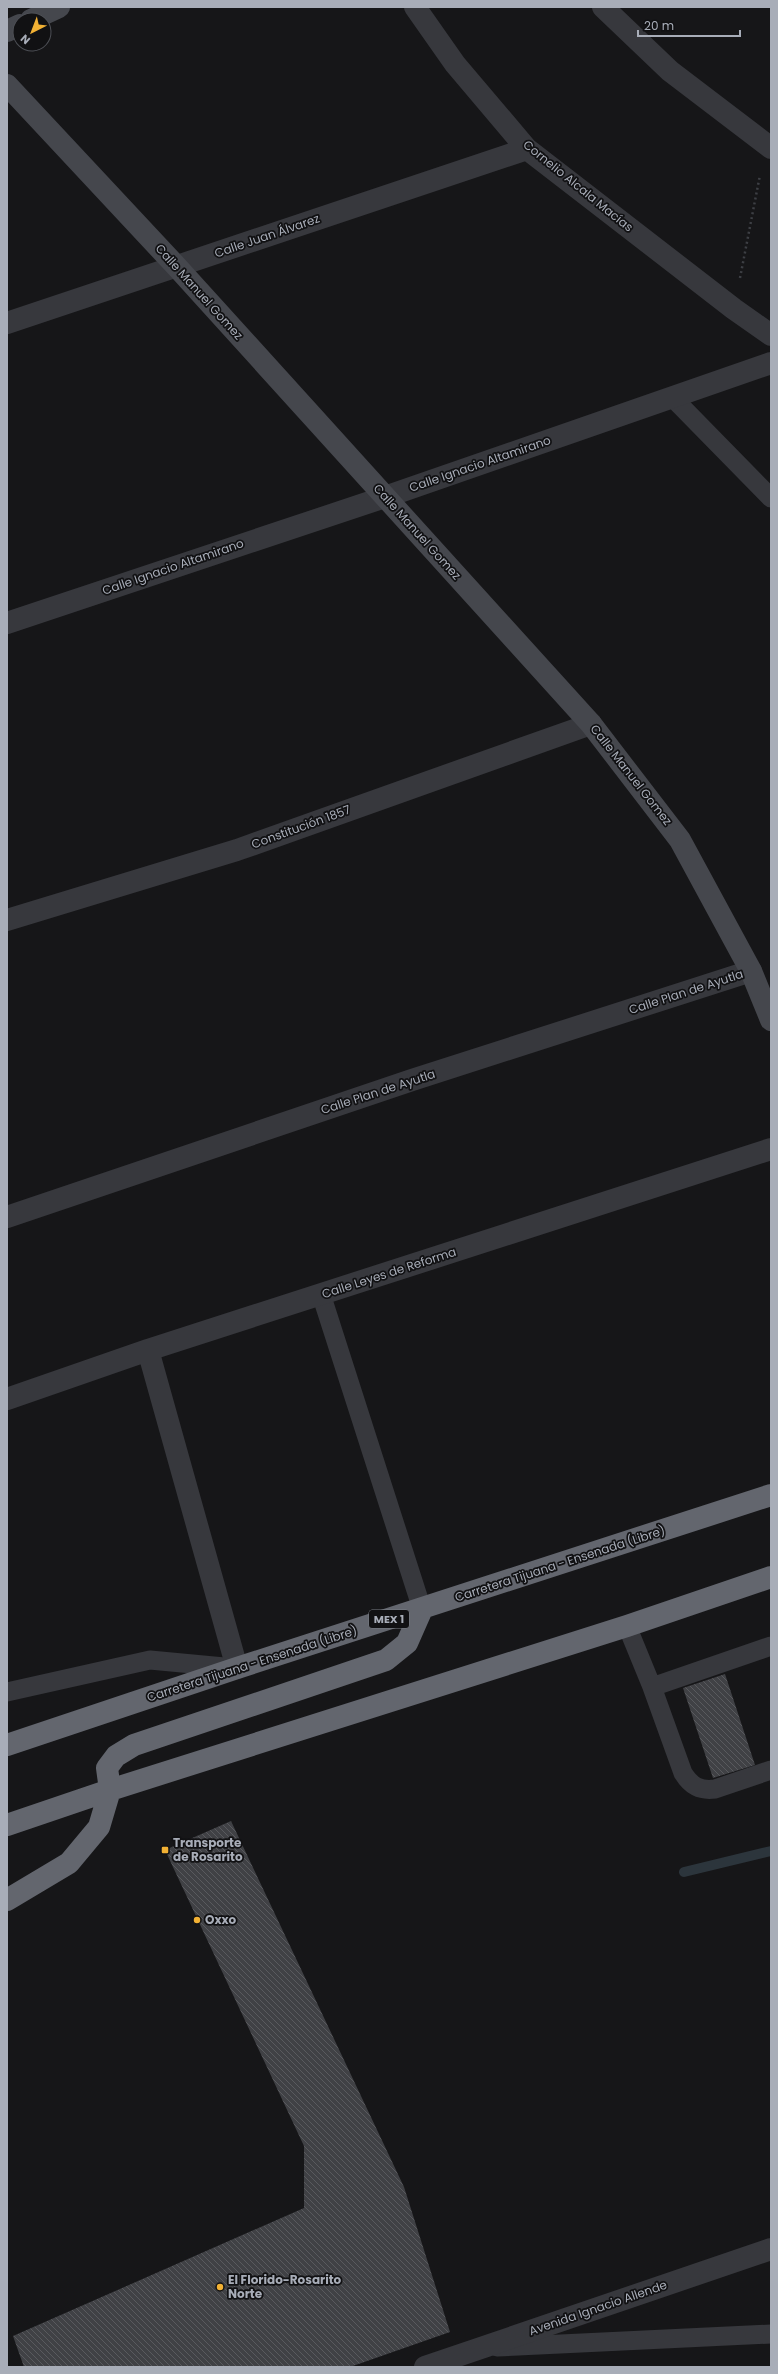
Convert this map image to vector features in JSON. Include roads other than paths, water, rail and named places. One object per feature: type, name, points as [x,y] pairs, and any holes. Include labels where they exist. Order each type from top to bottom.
[{"type":"highway","name":"Carretera Tijuana - Ensenada (Libre)","points":[[7,1746],[237,1668],[771,1495]]},
{"type":"highway","points":[[7,1825],[110,1790],[627,1626],[771,1577]]},
{"type":"highway","points":[[7,1900],[69,1863],[99,1827],[110,1790],[107,1768],[116,1756],[134,1745],[386,1660],[406,1643],[422,1609]]},
{"type":"street","points":[[48,12],[59,7]]},
{"type":"street","name":"Cornelio Alcala Macías","points":[[415,7],[455,64],[527,149],[734,309],[771,334]]},
{"type":"street","points":[[603,7],[670,71],[769,146]]},
{"type":"street","name":"Calle Manuel Gomez","points":[[7,85],[177,267],[591,724],[680,840],[751,971],[771,1020]]},
{"type":"street","name":"Calle Juan Álvarez","points":[[7,324],[527,149]]},
{"type":"street","name":"Calle Ignacio Altamirano","points":[[7,623],[385,497],[771,363]]},
{"type":"street","name":"Constitución 1857","points":[[7,920],[237,850],[591,724]]},
{"type":"street","name":"Calle Plan de Ayutla","points":[[7,1217],[412,1080],[751,971]]},
{"type":"street","name":"Calle Leyes de Reforma","points":[[7,1399],[148,1350],[771,1149]]},
{"type":"street","points":[[148,1350],[237,1668]]},
{"type":"street","name":"Avenida Ignacio Allende","points":[[425,2367],[771,2249]]},
{"type":"lane","points":[[673,398],[771,498]]},
{"type":"lane","points":[[321,1294],[422,1609]]},
{"type":"lane","points":[[627,1626],[652,1687],[683,1773],[688,1781],[696,1787],[706,1790],[771,1770]]},
{"type":"lane","points":[[652,1687],[771,1646]]},
{"type":"lane","points":[[7,1692],[150,1660],[237,1668]]},
{"type":"lane","points":[[482,2347],[771,2334]]},
{"type":"waterway","points":[[684,1872],[771,1851]]},
{"type":"place","name":"Transporte de Rosarito","points":[[165,1850]]},
{"type":"place","name":"Oxxo","points":[[197,1920]]},
{"type":"place","name":"El Florido-Rosarito Norte","points":[[220,2287]]}]
